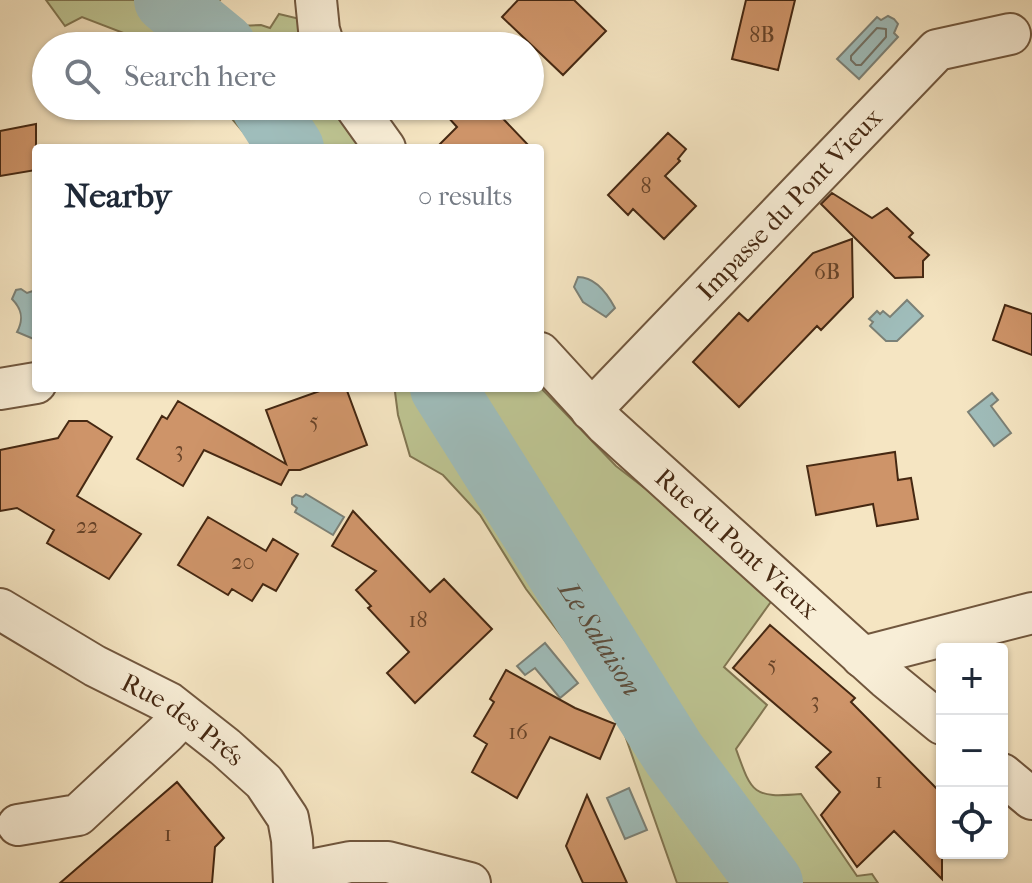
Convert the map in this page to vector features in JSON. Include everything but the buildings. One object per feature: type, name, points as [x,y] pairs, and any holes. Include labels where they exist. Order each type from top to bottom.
[{"type":"street","points":[[316,0],[320,32]]},
{"type":"street","name":"Impasse du Pont Vieux","points":[[591,410],[937,50],[1010,34]]},
{"type":"street","points":[[365,120],[382,144]]},
{"type":"street","name":"Rue du Pont Vieux","points":[[544,357],[591,410],[862,657],[936,719]]},
{"type":"street","points":[[0,389],[32,384]]},
{"type":"street","name":"Rue des Prés","points":[[0,609],[95,666],[169,703],[264,782],[288,818],[294,878]]},
{"type":"street","points":[[862,657],[1032,613]]},
{"type":"street","points":[[18,825],[78,815],[183,715]]},
{"type":"street","points":[[1008,779],[1032,799]]},
{"type":"street","points":[[294,878],[350,862],[388,862],[470,883]]},
{"type":"green space","points":[[46,0],[220,0],[189,32],[121,32],[82,17],[65,26]]},
{"type":"green space","points":[[279,14],[300,19],[302,32],[233,32],[239,26],[261,25],[270,28]]},
{"type":"green space","points":[[233,120],[340,120],[358,144],[251,144]]},
{"type":"green space","points":[[544,391],[616,466],[686,520],[773,599],[724,667],[767,705],[736,749],[741,764],[756,790],[773,795],[801,794],[857,876],[872,874],[878,883],[677,883],[615,707],[526,589],[480,515],[443,475],[410,456],[395,392]]},
{"type":"water","points":[[888,16],[898,24],[894,33],[898,37],[859,79],[837,59],[877,17],[881,20]]},
{"type":"water","points":[[578,277],[595,283],[608,297],[615,308],[606,317],[583,302],[574,287]]},
{"type":"water","points":[[16,290],[32,291],[32,338],[17,332],[21,314],[12,299]]},
{"type":"water","points":[[907,300],[923,316],[897,341],[886,341],[870,326],[873,322],[869,319],[877,311],[880,314],[883,311],[890,317]]},
{"type":"water","points":[[992,393],[998,400],[991,406],[1011,433],[994,446],[968,412]]},
{"type":"water","points":[[306,494],[344,517],[333,535],[295,512],[297,508],[292,504],[292,498]]},
{"type":"water","points":[[545,643],[578,683],[560,698],[535,668],[525,675],[517,666]]},
{"type":"water","points":[[629,788],[647,830],[625,839],[607,798]]},
{"type":"waterway","name":"Le Salaison","points":[[167,0],[206,32]]},
{"type":"waterway","name":"Le Salaison","points":[[273,120],[288,144]]},
{"type":"waterway","name":"Le Salaison","points":[[446,392],[674,754],[770,883]]}]
